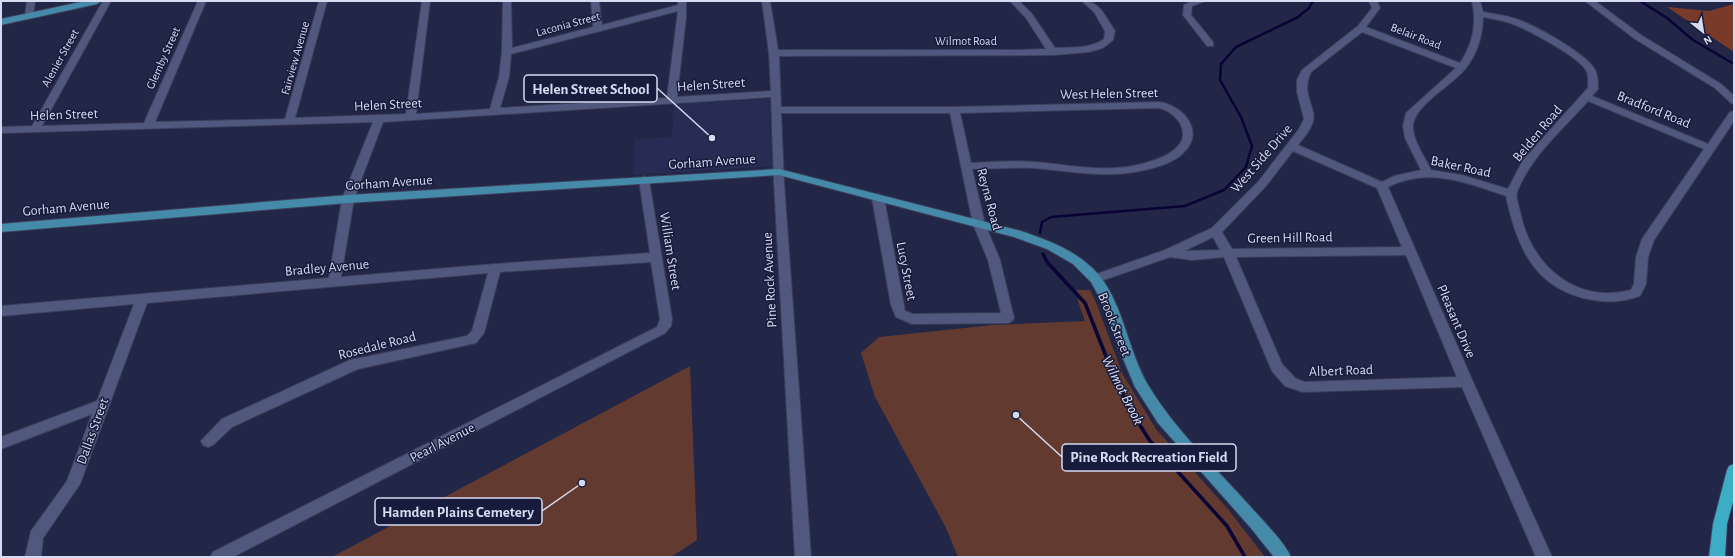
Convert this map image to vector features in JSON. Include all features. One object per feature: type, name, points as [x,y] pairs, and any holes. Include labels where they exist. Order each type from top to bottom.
[{"type":"highway","points":[[1717,557],[1720,524],[1734,470]]},
{"type":"main road","points":[[1,22],[97,1]]},
{"type":"main road","name":"Gorham Avenue","points":[[1,228],[348,199],[779,172]]},
{"type":"main road","name":"Brook Street","points":[[779,172],[1017,234],[1051,246],[1076,261],[1095,279],[1109,304],[1125,349],[1142,387],[1163,420],[1255,522],[1283,557]]},
{"type":"street","points":[[29,16],[31,1]]},
{"type":"street","name":"Alenier Street","points":[[35,129],[108,1]]},
{"type":"street","name":"Glemby Street","points":[[148,126],[202,1]]},
{"type":"street","name":"Fairview Avenue","points":[[289,122],[323,1]]},
{"type":"street","points":[[411,117],[426,1]]},
{"type":"street","points":[[494,111],[504,77],[507,52],[507,1]]},
{"type":"street","points":[[595,1],[598,28]]},
{"type":"street","name":"Pine Rock Avenue","points":[[766,1],[774,53],[786,314],[803,557]]},
{"type":"street","points":[[1014,1],[1030,16],[1053,52]]},
{"type":"street","name":"Wilmot Road","points":[[774,53],[1018,53],[1089,49],[1100,46],[1108,40],[1110,31],[1106,22],[1097,10],[1086,1]]},
{"type":"street","points":[[1201,1],[1188,5],[1186,14],[1210,44]]},
{"type":"street","name":"West Side Drive","points":[[1095,279],[1169,253],[1216,231],[1262,184],[1304,130],[1309,119],[1302,92],[1302,80],[1307,70],[1362,28],[1376,8],[1373,1]]},
{"type":"street","points":[[1427,172],[1410,138],[1408,126],[1411,113],[1462,67],[1473,50],[1478,33],[1480,14],[1476,1]]},
{"type":"street","points":[[1589,1],[1638,37],[1718,86],[1734,101]]},
{"type":"street","points":[[672,100],[682,4]]},
{"type":"street","name":"Laconia Street","points":[[507,52],[682,4]]},
{"type":"street","name":"Belden Road","points":[[1480,14],[1523,25],[1576,58],[1589,68],[1593,79],[1593,89],[1527,162],[1511,194]]},
{"type":"street","name":"Belair Road","points":[[1362,28],[1462,67]]},
{"type":"street","name":"Helen Street","points":[[1,130],[379,119],[776,94]]},
{"type":"street","name":"Bradford Road","points":[[1587,97],[1710,148]]},
{"type":"street","name":"West Helen Street","points":[[776,110],[954,110],[1150,105],[1168,106],[1178,113],[1186,122],[1188,134],[1184,147],[1166,160],[1143,168],[1085,170],[1034,165],[965,166]]},
{"type":"street","name":"Reyna Road","points":[[954,110],[965,166],[979,224],[994,260],[1008,318]]},
{"type":"street","points":[[1511,194],[1517,222],[1527,246],[1540,267],[1554,280],[1574,291],[1598,297],[1617,298],[1636,293],[1640,284],[1642,257],[1648,239],[1734,114]]},
{"type":"street","points":[[334,282],[348,199],[379,119]]},
{"type":"street","points":[[1292,146],[1382,186]]},
{"type":"street","name":"Baker Road","points":[[1382,186],[1394,179],[1411,173],[1427,172],[1448,176],[1511,194]]},
{"type":"street","name":"William Street","points":[[644,180],[657,257],[666,326]]},
{"type":"street","name":"Pleasant Drive","points":[[1382,186],[1466,382],[1544,557]]},
{"type":"street","name":"Lucy Street","points":[[878,198],[897,306],[900,314],[912,319],[1008,318]]},
{"type":"street","name":"Albert Road","points":[[1216,231],[1228,253],[1278,368],[1290,382],[1303,387],[1466,382]]},
{"type":"street","name":"Green Hill Road","points":[[1169,253],[1192,256],[1228,253],[1411,251]]},
{"type":"street","name":"Bradley Avenue","points":[[1,311],[495,268],[657,257]]},
{"type":"street","name":"Rosedale Road","points":[[208,441],[227,423],[356,364],[471,340],[478,334],[495,268]]},
{"type":"street","name":"Dallas Street","points":[[33,557],[36,536],[73,484],[142,299]]},
{"type":"street","name":"Pearl Avenue","points":[[218,557],[655,334],[666,326]]},
{"type":"street","points":[[1,443],[102,405]]},
{"type":"shaded area","points":[[1734,4],[1734,52],[1667,7],[1709,11]]},
{"type":"shaded area","points":[[769,99],[772,166],[633,175],[635,139],[672,137],[674,104]]},
{"type":"shaded area","points":[[1077,290],[1090,290],[1123,375],[1156,429],[1228,509],[1265,557],[958,557],[946,528],[875,397],[861,353],[879,337],[993,325],[1085,321],[1078,301]]},
{"type":"shaded area","points":[[690,366],[697,540],[671,557],[332,557]]},
{"type":"waterway","points":[[1040,233],[1042,222],[1051,217],[1185,206],[1224,190],[1246,167],[1252,146],[1241,117],[1220,80],[1221,64],[1236,47],[1298,17],[1309,8],[1313,1]]},
{"type":"waterway","points":[[1640,1],[1667,18],[1693,40],[1734,64]]},
{"type":"waterway","name":"Wilmot Brook","points":[[1043,254],[1047,262],[1085,303],[1115,379],[1129,408],[1150,441],[1227,526],[1245,557]]},
{"type":"place","name":"Helen Street School","points":[[712,138]]},
{"type":"place","name":"Pine Rock Recreation Field","points":[[1016,415]]},
{"type":"place","name":"Hamden Plains Cemetery","points":[[582,483]]}]
